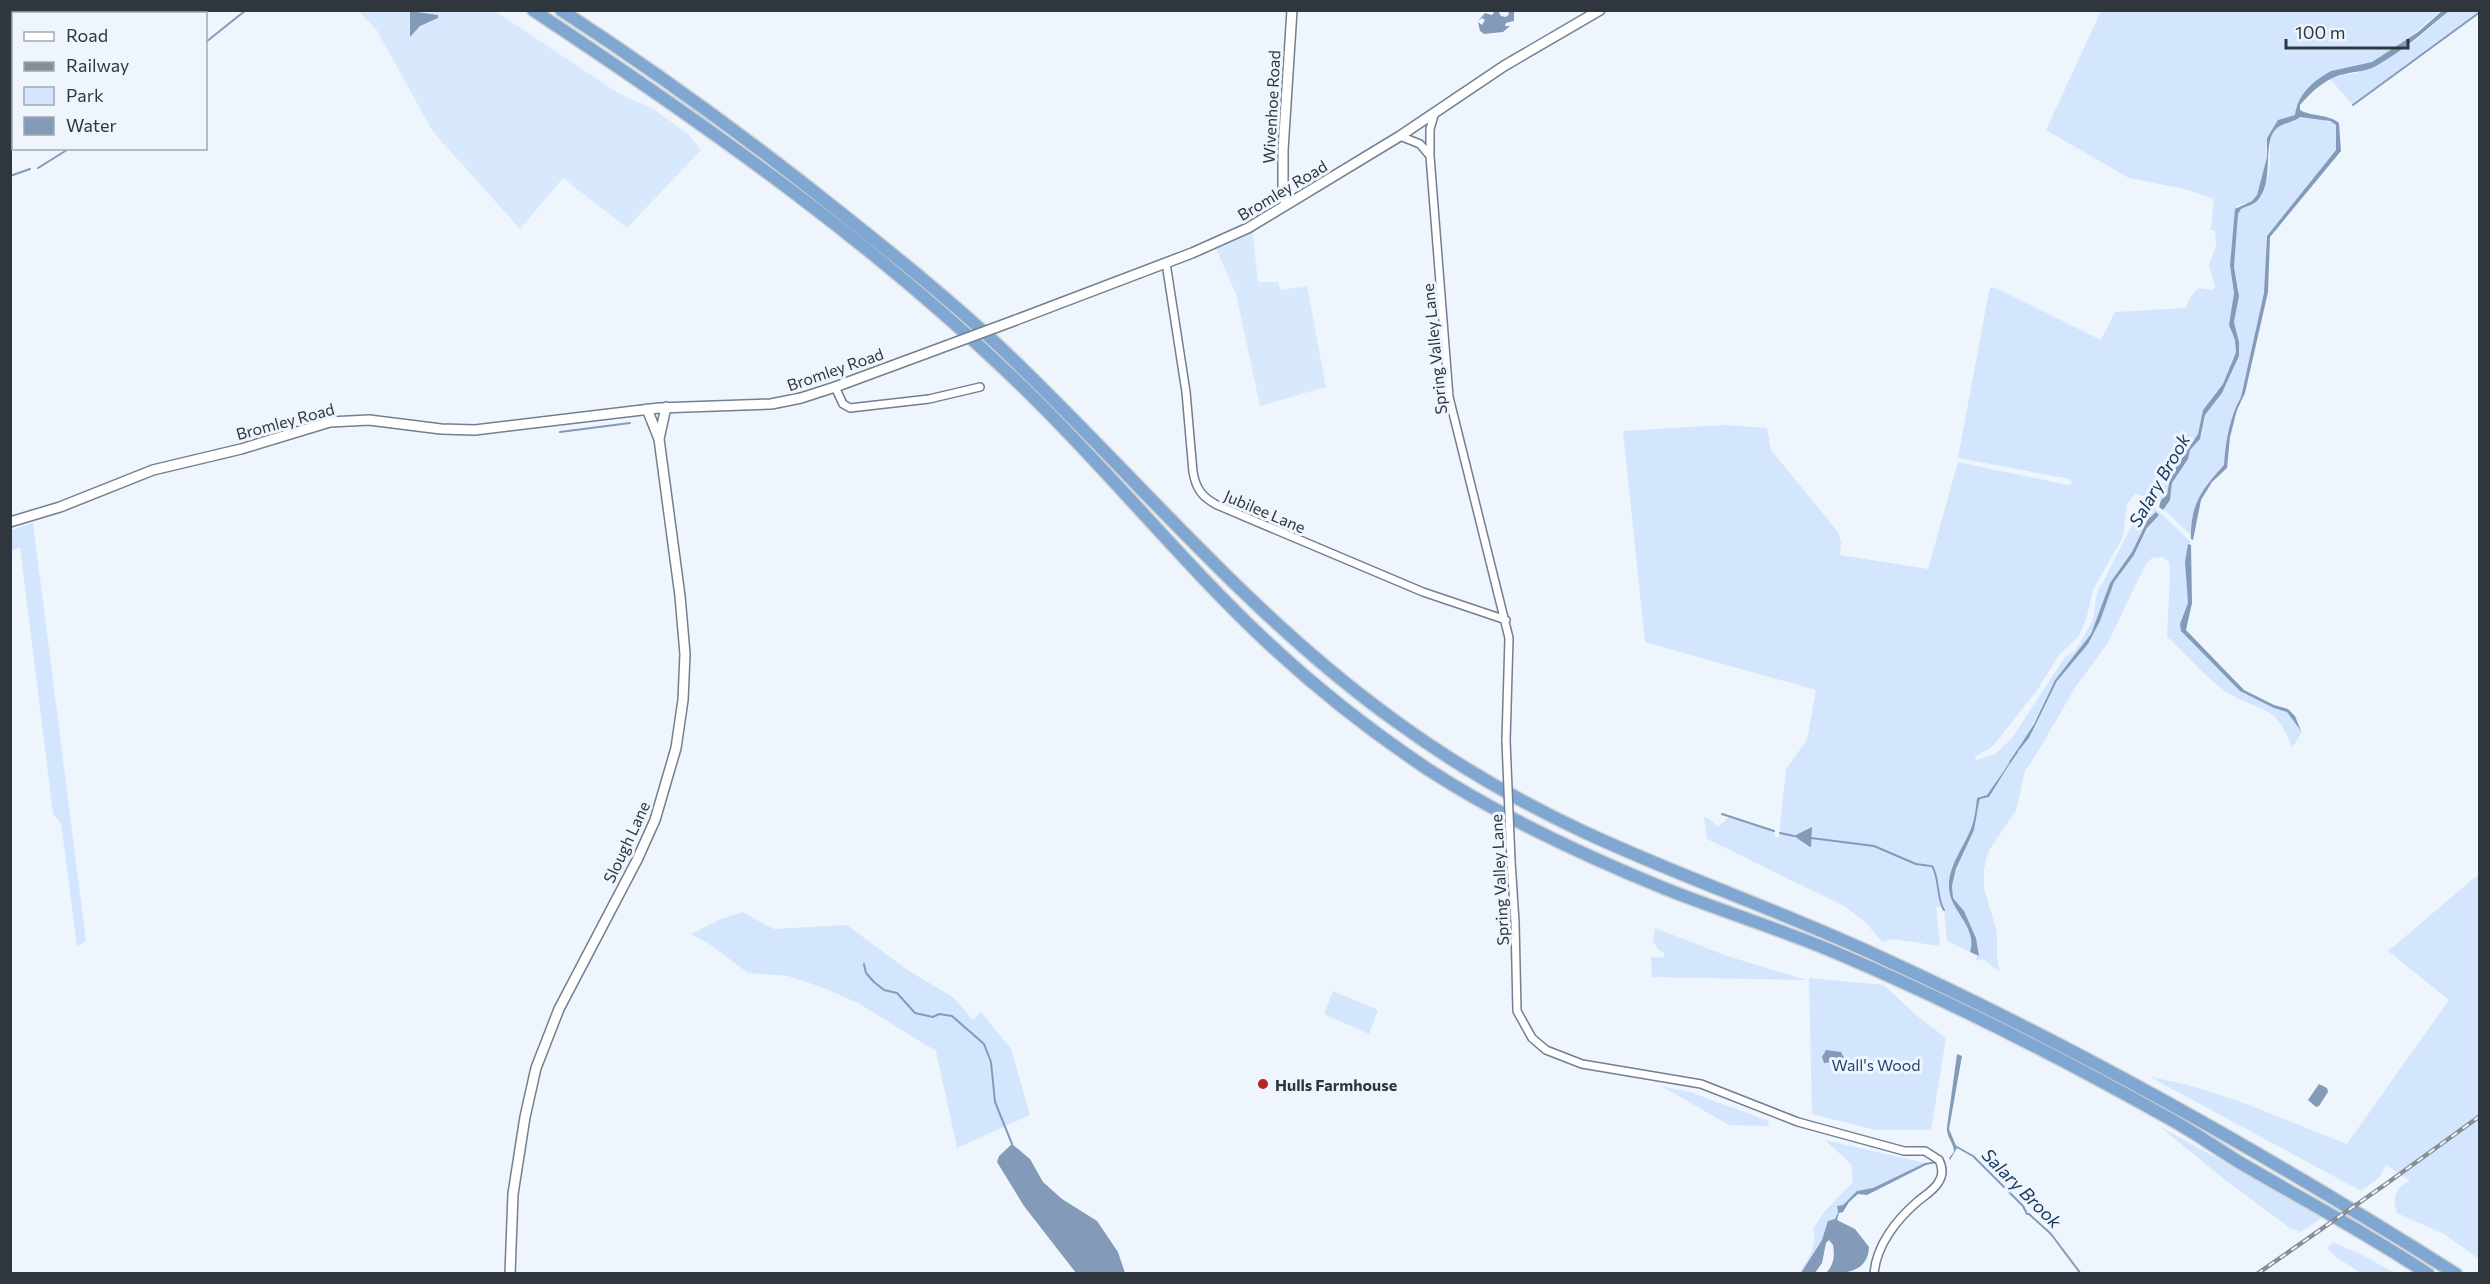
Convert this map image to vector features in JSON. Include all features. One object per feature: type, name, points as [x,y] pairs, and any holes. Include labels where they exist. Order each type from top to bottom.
[{"type":"highway","points":[[533,10],[706,127],[895,274],[1034,398],[1267,642],[1321,688],[1430,770],[1506,815],[1566,845],[1666,889],[1837,953],[2018,1039],[2175,1122],[2235,1160],[2384,1244],[2428,1274]]},
{"type":"highway","points":[[561,10],[680,91],[787,170],[891,253],[1005,351],[1239,588],[1288,634],[1394,721],[1471,772],[1578,829],[1635,855],[1815,926],[2010,1020],[2168,1101],[2457,1274]]},
{"type":"street","name":"Wivenhoe Road","points":[[1286,205],[1282,192],[1283,150],[1292,10]]},
{"type":"street","name":"Bromley Road","points":[[10,522],[60,507],[153,470],[228,452],[330,422],[369,420],[441,429],[475,430],[666,407],[771,404],[835,387],[1166,263],[1229,237],[1400,136],[1504,66],[1600,10]]},
{"type":"street","name":"Spring Valley Lane","points":[[1435,112],[1430,129],[1430,156],[1449,397],[1506,620],[1509,650],[1505,700],[1516,928],[1517,1011],[1532,1038],[1546,1050],[1566,1060],[1594,1067],[1701,1084],[1798,1122],[1900,1150],[1925,1151],[1939,1160],[1942,1172],[1938,1184],[1905,1213],[1889,1234],[1877,1251],[1874,1274]]},
{"type":"street","points":[[1400,136],[1420,144],[1430,156]]},
{"type":"street","name":"Jubilee Lane","points":[[1166,263],[1186,392],[1193,472],[1200,493],[1217,506],[1365,568],[1439,598],[1506,620]]},
{"type":"street","points":[[835,387],[843,404],[850,408],[929,399],[980,387]]},
{"type":"street","name":"Slough Lane","points":[[510,1274],[513,1188],[536,1068],[559,1009],[637,860],[655,820],[676,748],[683,700],[685,654],[680,596],[659,439],[666,407]]},
{"type":"street","points":[[647,409],[659,439]]},
{"type":"shaded area","points":[[358,11],[495,11],[618,93],[655,110],[688,134],[701,150],[627,228],[563,178],[520,229],[433,132],[376,29]]},
{"type":"shaded area","points":[[1252,226],[1258,282],[1278,282],[1280,290],[1307,286],[1326,387],[1260,406],[1236,294],[1214,244]]},
{"type":"green space","points":[[2101,11],[2440,11],[2415,33],[2372,62],[2331,71],[2296,107],[2295,115],[2278,120],[2266,149],[2267,157],[2257,195],[2252,201],[2237,206],[2230,265],[2234,293],[2230,328],[2236,350],[2223,384],[2204,408],[2198,434],[2170,477],[2167,495],[2161,500],[2135,494],[2127,504],[2123,537],[2093,590],[2086,620],[2079,636],[2058,656],[2038,689],[1997,741],[1989,749],[1974,757],[1977,760],[1995,754],[2012,738],[2065,657],[2075,651],[2093,620],[2097,593],[2142,506],[2154,507],[2191,542],[2188,544],[2185,562],[2189,602],[2185,633],[2241,690],[2287,711],[2302,732],[2292,748],[2280,722],[2273,715],[2225,691],[2167,637],[2169,562],[2163,557],[2152,558],[2146,564],[2108,643],[2076,686],[2025,771],[2016,810],[1988,852],[1984,869],[1984,889],[1997,932],[1997,959],[2000,972],[1983,959],[1976,961],[1979,955],[1976,938],[1964,911],[1953,898],[1952,886],[1974,830],[1980,799],[1989,797],[2015,754],[2030,737],[2057,681],[2088,643],[2100,620],[2114,581],[2134,555],[2158,514],[2156,512],[2146,522],[2132,552],[2110,583],[2091,634],[2055,680],[2026,737],[1987,795],[1977,798],[1972,826],[1949,879],[1953,903],[1970,934],[1970,952],[1947,941],[1944,910],[1941,905],[1939,908],[1936,906],[1940,946],[1892,939],[1882,942],[1865,922],[1844,906],[1707,839],[1704,817],[1718,827],[1728,817],[1774,831],[1775,837],[1779,837],[1786,769],[1807,740],[1816,690],[1645,642],[1623,431],[1725,425],[1767,428],[1771,450],[1838,532],[1841,542],[1840,555],[1928,569],[1958,462],[2068,485],[2072,483],[2070,479],[1958,458],[1991,287],[2101,340],[2115,312],[2186,308],[2190,297],[2198,288],[2213,290],[2215,287],[2209,265],[2216,246],[2215,231],[2211,230],[2214,199],[2185,189],[2129,178],[2046,130]]},
{"type":"green space","points":[[2449,11],[2479,12],[2353,105],[2330,79],[2361,72],[2389,59],[2421,36]]},
{"type":"green space","points":[[2300,117],[2317,118],[2335,124],[2337,128],[2336,150],[2267,236],[2265,291],[2241,397],[2228,430],[2224,465],[2200,496],[2193,514],[2191,535],[2163,509],[2170,500],[2172,483],[2202,433],[2205,415],[2226,385],[2238,358],[2239,342],[2234,322],[2239,292],[2234,267],[2238,214],[2258,196],[2268,179],[2270,142],[2275,130]]},
{"type":"green space","points":[[33,523],[86,941],[77,946],[61,823],[53,814],[20,547],[11,551],[11,530]]},
{"type":"green space","points":[[2479,874],[2479,1259],[2444,1234],[2397,1213],[2396,1193],[2410,1181],[2386,1165],[2380,1177],[2361,1191],[2150,1077],[2226,1097],[2347,1144],[2449,1000],[2388,951]]},
{"type":"green space","points":[[742,912],[774,929],[847,925],[906,969],[954,998],[973,1020],[981,1012],[1011,1049],[1030,1115],[957,1148],[936,1051],[858,1003],[821,987],[788,976],[748,973],[708,943],[691,934],[721,919]]},
{"type":"green space","points":[[1655,928],[1727,956],[1807,980],[1652,977],[1651,957],[1664,958],[1664,953],[1653,941]]},
{"type":"green space","name":"Wall's Wood","points":[[1809,978],[1884,985],[1917,1016],[1946,1038],[1931,1130],[1875,1130],[1812,1114]]},
{"type":"green space","points":[[1333,991],[1378,1010],[1369,1034],[1324,1014]]},
{"type":"green space","points":[[1661,1086],[1690,1092],[1769,1121],[1768,1126],[1729,1125]]},
{"type":"green space","points":[[2159,1126],[2323,1217],[2301,1232],[2290,1228],[2224,1179]]},
{"type":"green space","points":[[1825,1140],[1925,1163],[1873,1188],[1860,1191],[1843,1205],[1836,1207],[1838,1213],[1835,1220],[1804,1271],[1799,1274],[1813,1246],[1813,1229],[1824,1212],[1853,1182],[1851,1164]]},
{"type":"green space","points":[[2333,1242],[2395,1273],[2361,1273],[2336,1257],[2327,1248]]},
{"type":"water","points":[[410,11],[438,15],[438,18],[420,26],[410,37]]},
{"type":"water","points":[[1495,11],[1506,17],[1509,14],[1508,11],[1514,11],[1514,21],[1506,23],[1505,26],[1510,26],[1503,32],[1484,34],[1480,31],[1478,22],[1482,25],[1485,20],[1482,18],[1478,21],[1485,13],[1492,15]]},
{"type":"water","points":[[2442,11],[2449,11],[2386,60],[2372,68],[2326,81],[2300,105],[2300,110],[2330,118],[2339,123],[2341,151],[2270,237],[2268,292],[2245,393],[2237,410],[2230,437],[2227,468],[2212,482],[2201,500],[2193,540],[2191,539],[2191,527],[2195,507],[2209,482],[2224,465],[2229,430],[2241,397],[2264,293],[2267,236],[2336,150],[2336,125],[2330,121],[2300,117],[2275,130],[2271,137],[2266,184],[2257,201],[2241,209],[2238,214],[2234,267],[2239,296],[2234,322],[2239,342],[2239,356],[2222,393],[2205,415],[2200,439],[2190,450],[2188,459],[2172,483],[2170,500],[2163,510],[2159,507],[2161,500],[2167,495],[2170,477],[2198,434],[2203,410],[2223,384],[2236,352],[2235,340],[2229,325],[2234,293],[2230,265],[2235,209],[2252,201],[2257,195],[2267,157],[2267,138],[2278,120],[2295,115],[2299,101],[2307,89],[2318,80],[2331,71],[2372,62],[2418,32]]},
{"type":"water","points":[[2156,512],[2159,515],[2147,528],[2134,555],[2114,582],[2100,621],[2088,644],[2057,681],[2029,738],[2015,755],[1989,797],[1980,799],[1974,830],[1956,869],[1952,886],[1953,898],[1964,911],[1976,938],[1979,956],[1970,952],[1970,934],[1953,904],[1949,887],[1954,863],[1972,826],[1977,798],[1987,795],[2003,772],[2034,724],[2055,680],[2091,634],[2110,583],[2132,552],[2148,519]]},
{"type":"water","points":[[2188,544],[2191,545],[2192,603],[2186,630],[2244,690],[2274,705],[2288,709],[2295,716],[2301,731],[2287,712],[2240,691],[2181,631],[2180,624],[2188,603],[2185,562]]},
{"type":"water","points":[[1812,827],[1811,847],[1794,836]]},
{"type":"water","points":[[1826,1050],[1841,1052],[1844,1058],[1842,1061],[1824,1063],[1822,1057]]},
{"type":"water","points":[[1957,1054],[1962,1056],[1949,1129],[1957,1148],[1950,1160],[1954,1152],[1947,1127]]},
{"type":"water","points":[[2319,1084],[2327,1088],[2328,1092],[2316,1107],[2308,1100]]},
{"type":"water","points":[[1012,1144],[1030,1159],[1043,1182],[1062,1199],[1097,1221],[1118,1252],[1125,1273],[1076,1273],[1024,1206],[997,1162],[999,1156]]},
{"type":"water","points":[[1925,1163],[1928,1164],[1867,1195],[1858,1194],[1843,1212],[1839,1213],[1837,1220],[1855,1229],[1869,1247],[1865,1262],[1855,1270],[1848,1272],[1826,1273],[1834,1257],[1833,1245],[1829,1240],[1826,1243],[1822,1263],[1815,1273],[1801,1273],[1822,1240],[1828,1221],[1835,1219],[1838,1213],[1837,1206],[1843,1205],[1857,1191],[1873,1188]]},
{"type":"waterway","points":[[207,41],[246,10]]},
{"type":"waterway","points":[[2353,105],[2480,12]]},
{"type":"waterway","points":[[38,168],[67,150]]},
{"type":"waterway","points":[[10,176],[30,169]]},
{"type":"waterway","points":[[560,432],[630,423]]},
{"type":"waterway","name":"Salary Brook","points":[[2010,762],[2017,752]]},
{"type":"waterway","points":[[1722,814],[1774,831]]},
{"type":"waterway","points":[[1780,833],[1794,836]]},
{"type":"waterway","points":[[1811,838],[1874,846],[1916,864],[1930,866]]},
{"type":"waterway","points":[[1932,866],[1944,910]]},
{"type":"waterway","points":[[864,964],[866,973],[874,982],[884,990],[897,993],[915,1013],[933,1017],[939,1014],[952,1016],[984,1044],[991,1062],[995,1102],[1012,1144]]},
{"type":"waterway","name":"Salary Brook","points":[[1955,1146],[1973,1156],[2023,1206],[2027,1214],[2051,1234],[2081,1274]]},
{"type":"waterway","points":[[1925,1164],[1937,1162]]},
{"type":"railway","points":[[2257,1274],[2480,1116]]},
{"type":"place","name":"Hulls Farmhouse","points":[[1263,1084]]}]
